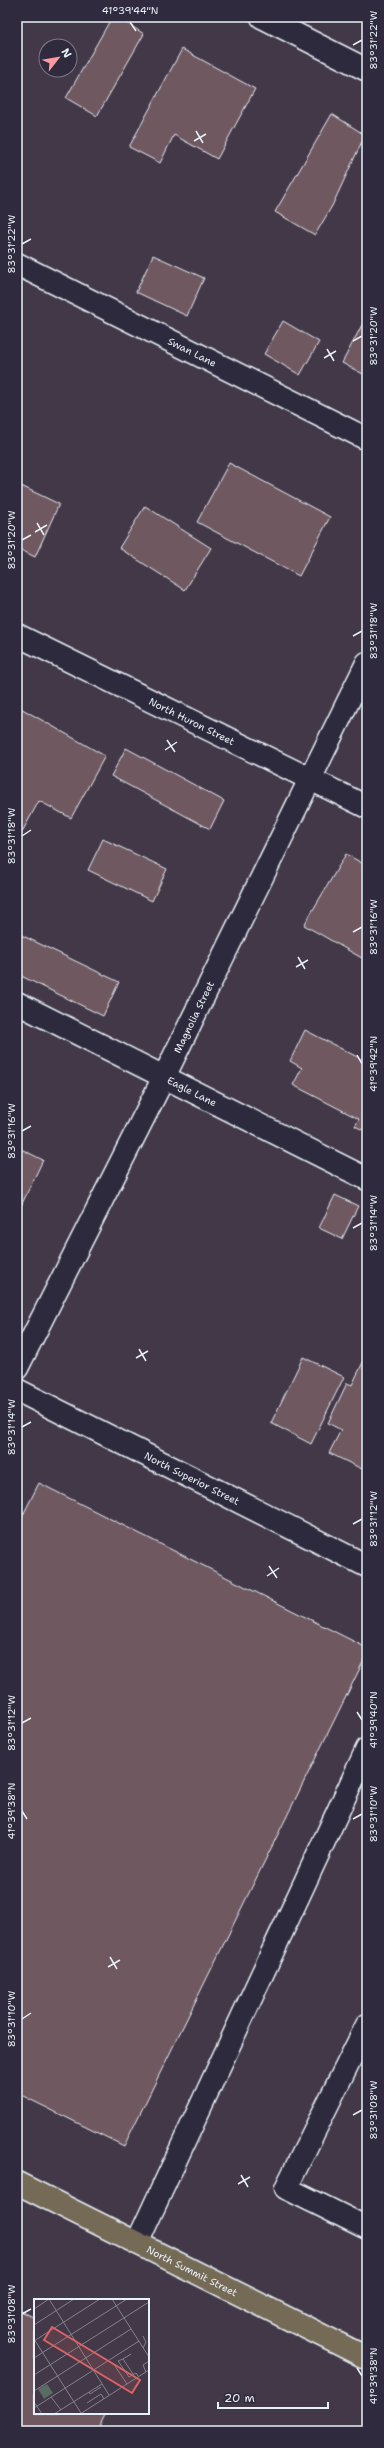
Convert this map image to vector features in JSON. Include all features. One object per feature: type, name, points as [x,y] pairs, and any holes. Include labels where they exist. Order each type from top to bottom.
[{"type":"main road","name":"North Summit Street","points":[[17,2184],[367,2358]]},
{"type":"street","points":[[262,17],[367,70]]},
{"type":"street","name":"Swan Lane","points":[[17,264],[367,439]]},
{"type":"street","name":"North Huron Street","points":[[17,635],[311,778],[367,807]]},
{"type":"street","name":"Magnolia Street","points":[[17,1368],[164,1077],[367,663]]},
{"type":"street","name":"Eagle Lane","points":[[17,1003],[367,1179]]},
{"type":"street","name":"North Superior Street","points":[[17,1390],[367,1566]]},
{"type":"street","points":[[137,2243],[367,1749]]},
{"type":"street","points":[[367,2025],[286,2188],[367,2228]]},
{"type":"building","points":[[112,17],[117,17],[144,34],[97,116],[66,98]]},
{"type":"building","points":[[182,49],[255,89],[217,159],[174,135],[160,163],[129,147]]},
{"type":"building","points":[[332,114],[365,135],[332,206],[315,235],[275,212]]},
{"type":"building","points":[[153,255],[204,278],[187,316],[136,292]]},
{"type":"building","points":[[283,321],[319,342],[300,375],[264,354]]},
{"type":"building","points":[[364,321],[367,323],[367,376],[342,363]]},
{"type":"building","points":[[229,463],[330,517],[299,576],[197,522]]},
{"type":"building","points":[[17,484],[59,504],[35,557],[17,548]]},
{"type":"building","points":[[145,506],[211,548],[185,590],[119,548]]},
{"type":"building","points":[[17,706],[105,756],[71,818],[39,801],[17,841]]},
{"type":"building","points":[[126,748],[224,801],[210,829],[111,776]]},
{"type":"building","points":[[103,839],[167,869],[152,901],[88,870]]},
{"type":"building","points":[[346,854],[367,866],[367,961],[304,925]]},
{"type":"building","points":[[17,933],[119,982],[103,1016],[17,974]]},
{"type":"building","points":[[305,1030],[367,1062],[367,1132],[355,1126],[359,1119],[293,1085],[302,1068],[290,1061]]},
{"type":"building","points":[[17,1147],[43,1160],[17,1214]]},
{"type":"building","points":[[335,1195],[358,1206],[342,1239],[319,1228]]},
{"type":"building","points":[[367,1354],[367,1458],[362,1469],[329,1453],[341,1430],[328,1423],[347,1383],[352,1385]]},
{"type":"building","points":[[303,1357],[344,1377],[311,1444],[271,1423]]},
{"type":"building","points":[[39,1483],[367,1648],[367,1654],[124,2146],[17,2093],[17,1527]]},
{"type":"building","points":[[17,2309],[34,2318],[34,2414],[106,2414],[97,2431],[17,2431]]}]
